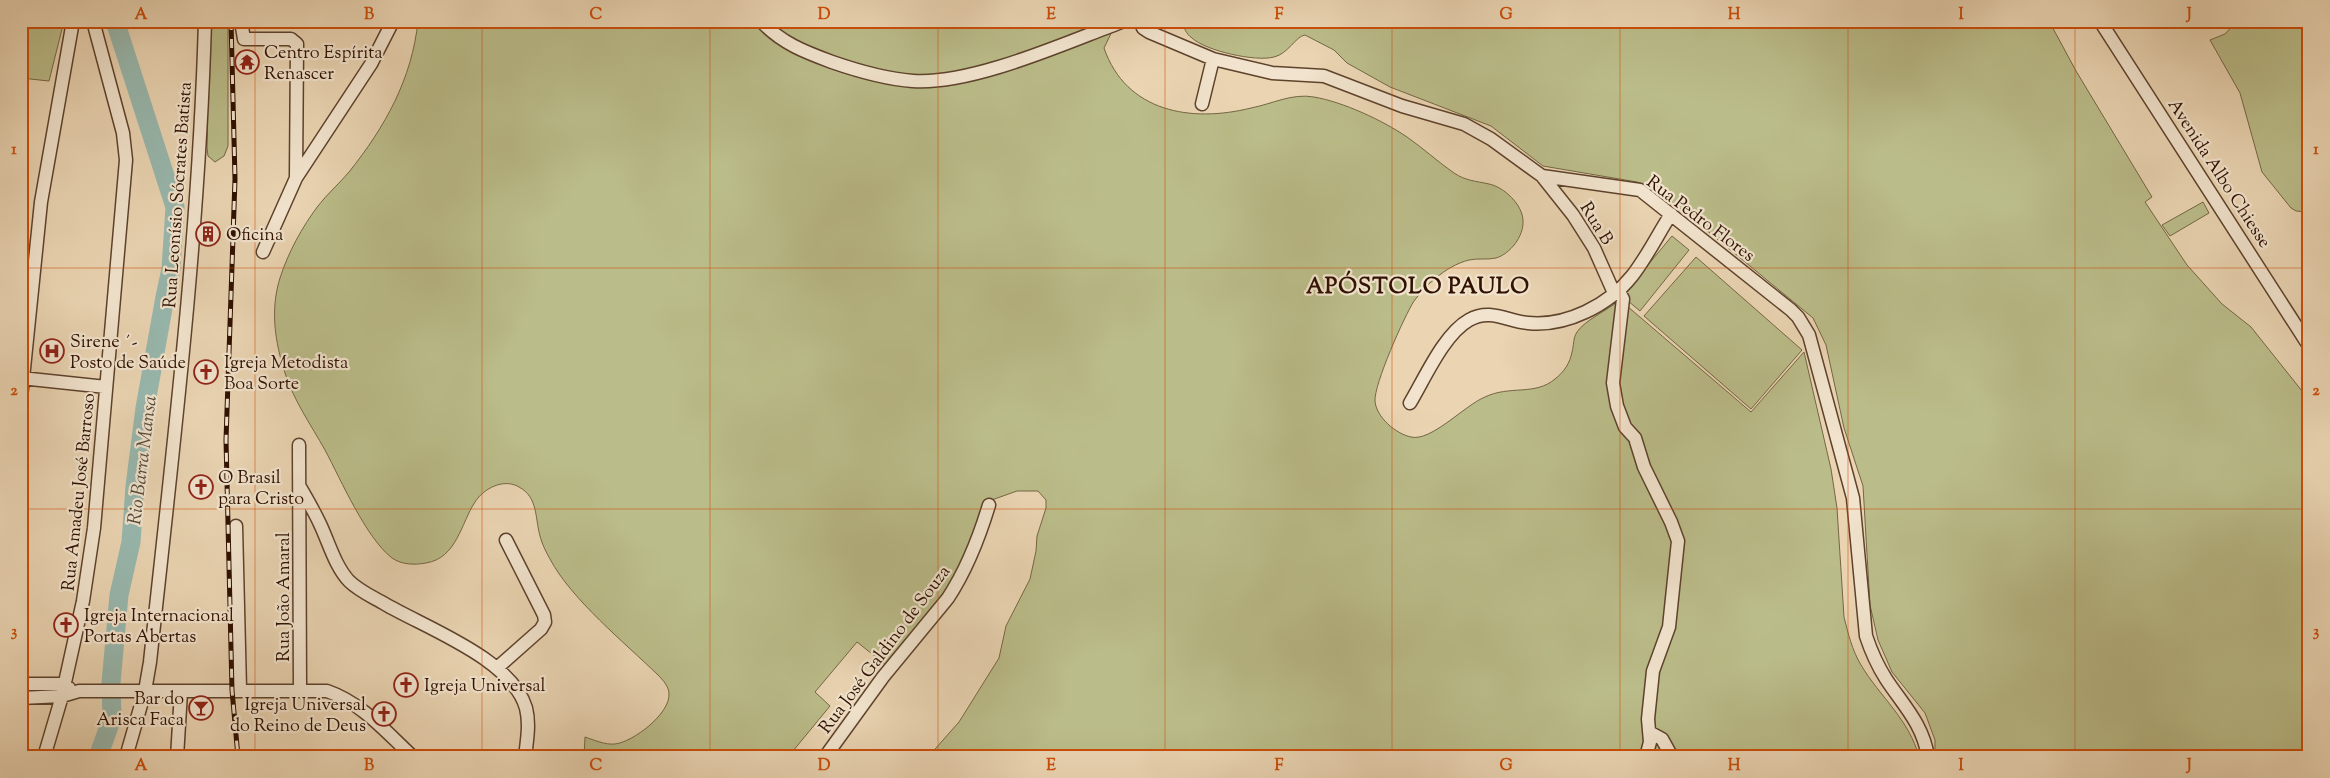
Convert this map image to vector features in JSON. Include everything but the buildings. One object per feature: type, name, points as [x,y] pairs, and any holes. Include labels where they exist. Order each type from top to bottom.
[{"type":"street","points":[[21,398],[41,202],[73,21]]},
{"type":"street","name":"Rua Amadeu José Barroso","points":[[44,757],[70,690],[94,528],[126,160],[123,133],[93,21]]},
{"type":"street","name":"Rua Leonísio Sócrates Batista","points":[[126,757],[145,691],[183,356],[202,118],[205,21]]},
{"type":"street","points":[[241,21],[244,39],[292,40],[297,44],[296,178]]},
{"type":"street","points":[[263,252],[296,178],[372,64],[393,21]]},
{"type":"street","points":[[761,21],[780,39],[795,48],[858,70],[914,81],[952,79],[1124,21]]},
{"type":"street","name":"Rua Pedro Flores","points":[[1140,21],[1143,28],[1148,32],[1213,59],[1272,73],[1324,76],[1402,106],[1464,124],[1491,139],[1542,176],[1634,189],[1645,193],[1791,310],[1806,328],[1853,498],[1866,636],[1871,652],[1886,679],[1920,729],[1928,757]]},
{"type":"street","name":"Avenida Albo Chiesse","points":[[2100,21],[2309,346]]},
{"type":"street","points":[[1202,104],[1213,59]]},
{"type":"street","points":[[296,148],[313,153]]},
{"type":"street","name":"Rua B","points":[[1542,176],[1573,215],[1594,248],[1623,301],[1613,383],[1618,406],[1626,427],[1635,438],[1644,467],[1671,522],[1678,541],[1669,627],[1653,671],[1648,719],[1650,733],[1646,757]]},
{"type":"street","points":[[1410,403],[1449,338],[1458,328],[1472,319],[1486,314],[1527,323],[1549,323],[1578,315],[1616,291],[1633,274],[1671,214]]},
{"type":"street","points":[[22,378],[106,387]]},
{"type":"street","name":"Rua João Amaral","points":[[299,445],[300,690]]},
{"type":"street","points":[[300,487],[319,522],[335,559],[350,582],[388,606],[498,667],[510,680],[526,706],[528,733],[525,757]]},
{"type":"street","name":"Rua José Galdino de Souza","points":[[825,757],[856,712],[956,586],[973,552],[989,505]]},
{"type":"street","points":[[236,526],[240,689]]},
{"type":"street","points":[[498,667],[541,629],[545,622],[544,615],[506,540]]},
{"type":"street","points":[[21,684],[70,690],[181,692],[240,689],[327,691],[350,701],[412,757]]},
{"type":"street","points":[[21,698],[70,690]]},
{"type":"street","points":[[177,757],[181,692]]},
{"type":"street","points":[[1650,733],[1662,739],[1672,757]]},
{"type":"green space","points":[[21,21],[64,21],[49,81],[21,78]]},
{"type":"green space","points":[[209,21],[228,21],[228,146],[224,156],[215,162],[208,156],[207,148]]},
{"type":"green space","points":[[418,21],[1117,21],[1104,48],[1114,70],[1128,86],[1144,99],[1163,108],[1206,114],[1228,112],[1298,96],[1306,96],[1325,99],[1350,107],[1374,118],[1407,137],[1458,176],[1501,189],[1516,203],[1520,209],[1523,221],[1519,238],[1506,253],[1496,258],[1469,260],[1451,267],[1430,283],[1414,301],[1390,351],[1379,380],[1375,401],[1376,407],[1383,419],[1393,429],[1405,435],[1419,437],[1438,429],[1477,401],[1494,393],[1531,389],[1547,384],[1566,367],[1570,360],[1577,332],[1591,319],[1620,300],[1751,412],[1804,352],[1831,469],[1837,508],[1844,617],[1849,635],[1861,665],[1908,731],[1919,757],[928,757],[959,722],[999,658],[1006,626],[1030,579],[1037,536],[1046,508],[1046,500],[1038,491],[1017,491],[986,502],[970,544],[949,588],[886,665],[857,642],[815,692],[830,706],[788,757],[584,757],[585,737],[615,744],[640,733],[664,710],[668,702],[669,691],[660,677],[585,605],[559,574],[542,542],[535,508],[530,496],[513,484],[495,486],[484,492],[475,502],[457,538],[445,554],[436,560],[422,564],[409,564],[392,558],[382,549],[364,523],[303,413],[285,373],[276,338],[275,302],[280,278],[287,259],[312,214],[349,172],[385,120],[395,101],[410,63]]},
{"type":"green space","points":[[1182,21],[2049,21],[2076,71],[2152,197],[2145,202],[2187,265],[2222,304],[2251,327],[2302,391],[2309,387],[2309,442],[2307,443],[2309,449],[2309,757],[1935,757],[1935,740],[1925,713],[1892,672],[1878,640],[1870,605],[1863,486],[1844,428],[1826,345],[1813,318],[1659,191],[1637,182],[1543,166],[1491,126],[1390,87],[1347,63],[1334,50],[1305,35],[1298,38],[1288,49],[1274,57],[1244,57],[1219,51],[1199,43],[1188,35]]},
{"type":"green space","points":[[2237,21],[2309,21],[2309,212],[2296,211],[2291,208],[2262,172],[2240,93],[2210,40],[2225,34]]},
{"type":"green space","points":[[2203,202],[2209,213],[2170,236],[2162,225]]},
{"type":"green space","points":[[1672,236],[1689,250],[1640,311],[1622,296]]},
{"type":"green space","points":[[1696,257],[1802,350],[1751,409],[1644,316]]},
{"type":"waterway","name":"Rio Barra Mansa","points":[[98,757],[112,718],[111,683],[119,595],[131,542],[135,486],[145,408],[171,269],[175,207],[115,21]]},
{"type":"railway","points":[[231,21],[235,179],[226,440],[232,690],[238,757]]},
{"type":"place","name":"Centro Espírita Renascer","points":[[247,62]]},
{"type":"place","name":"Oficina","points":[[208,234]]},
{"type":"place","name":"Sirene ´- Posto de Saúde","points":[[52,351]]},
{"type":"place","name":"Igreja Metodista Boa Sorte","points":[[206,372]]},
{"type":"place","name":"O Brasil para Cristo","points":[[201,487]]},
{"type":"place","name":"Igreja Internacional Portas Abertas","points":[[66,625]]},
{"type":"place","name":"Igreja Universal","points":[[406,685]]},
{"type":"place","name":"Bar do Arisca Faca","points":[[201,708]]},
{"type":"place","name":"Igreja Universal do Reino de Deus","points":[[384,714]]},
{"type":"district","name":"APÓSTOLO PAULO","points":[[1418,285]]}]
